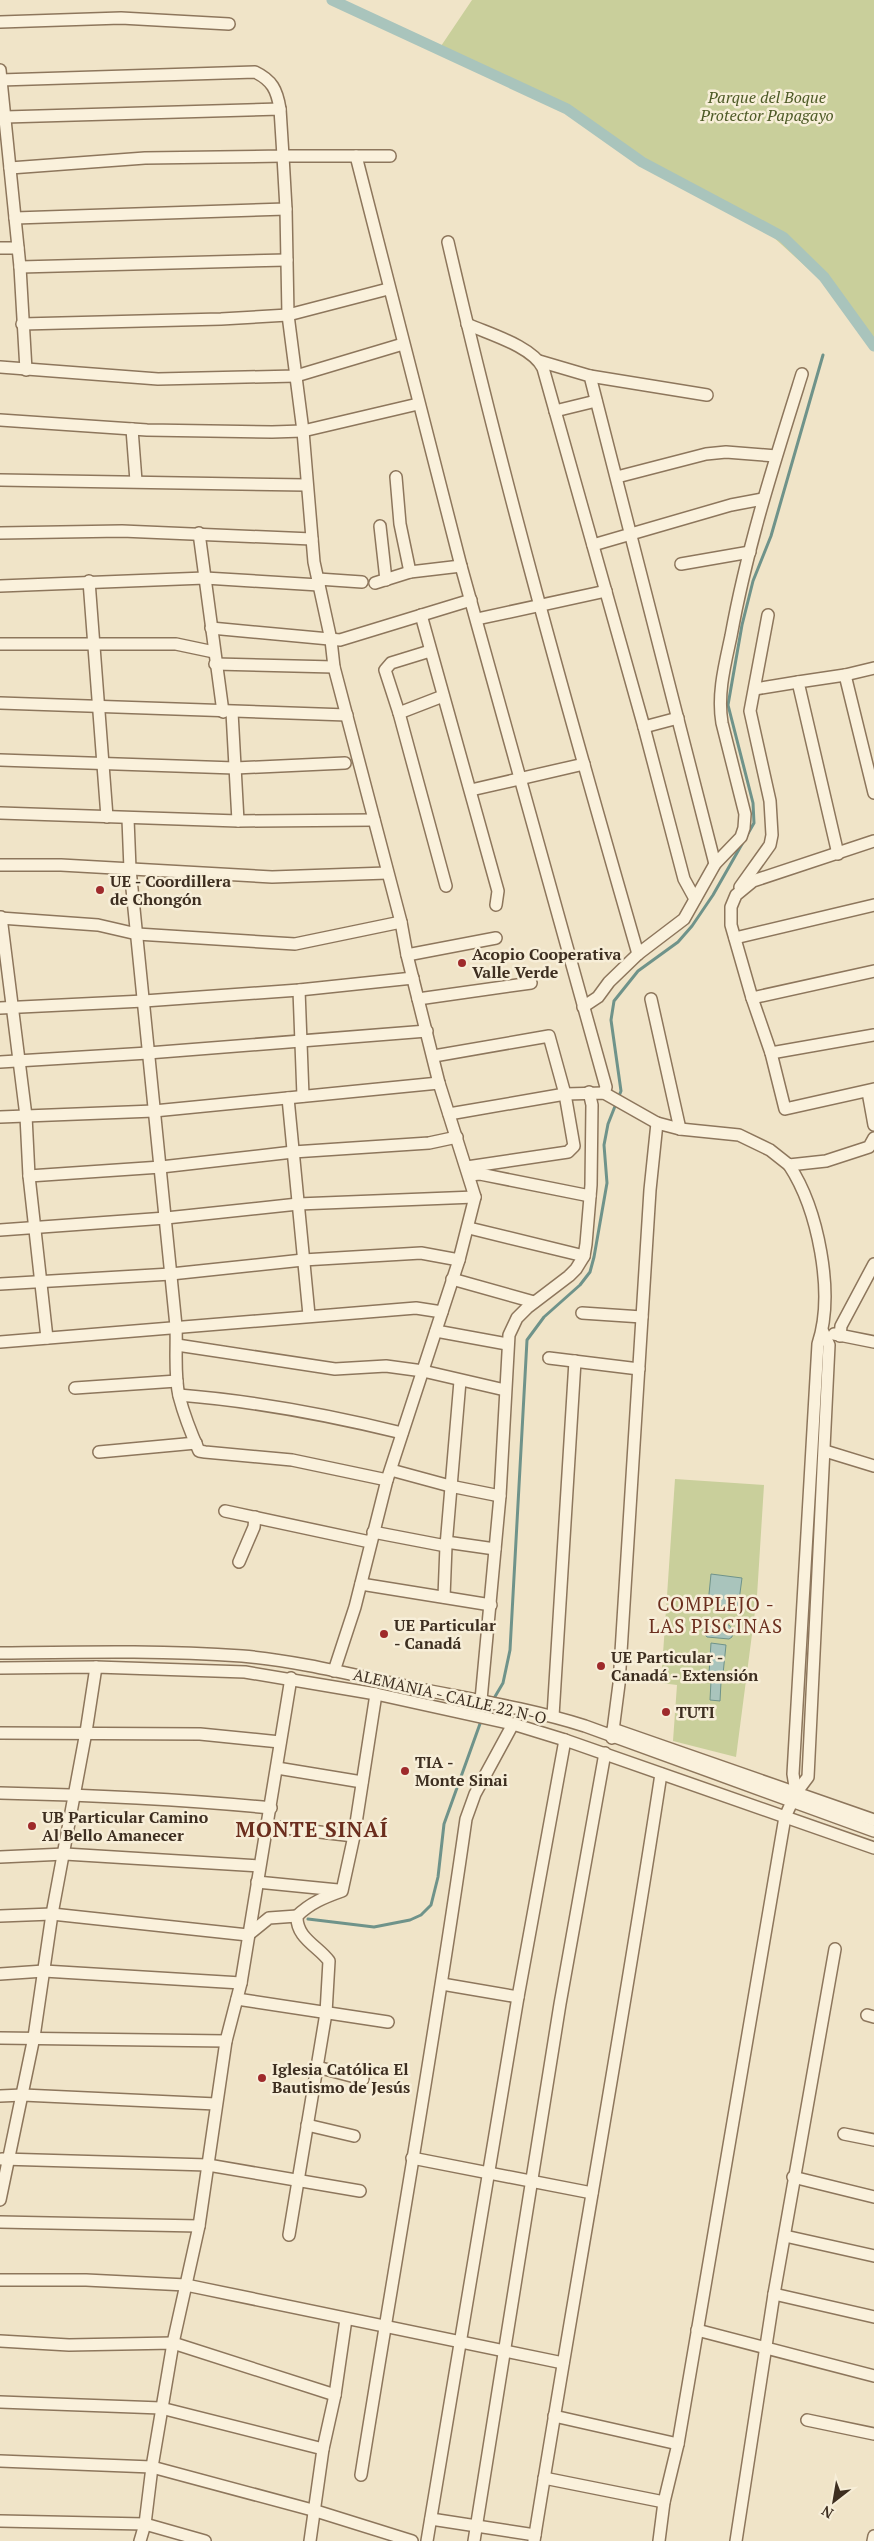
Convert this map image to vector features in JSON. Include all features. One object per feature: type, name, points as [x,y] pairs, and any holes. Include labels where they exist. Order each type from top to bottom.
[{"type":"street","points":[[0,22],[120,18],[229,24]]},
{"type":"street","points":[[0,70],[4,117],[3,131],[10,168],[20,267],[26,370]]},
{"type":"street","points":[[0,80],[255,72],[269,78],[278,97],[286,209],[288,315],[303,430],[306,485],[318,582],[331,640],[334,667],[401,922],[407,955],[434,1056],[439,1083],[476,1197],[459,1260],[389,1475],[361,1584],[334,1671]]},
{"type":"street","points":[[4,117],[280,109]]},
{"type":"street","points":[[356,156],[388,289],[461,566],[522,779],[606,1086],[604,1093]]},
{"type":"street","points":[[10,168],[145,158],[390,156]]},
{"type":"street","points":[[0,192],[12,192]]},
{"type":"street","points":[[15,218],[286,209]]},
{"type":"street","points":[[448,242],[467,324],[540,606],[638,954]]},
{"type":"street","points":[[0,248],[18,248]]},
{"type":"street","points":[[20,267],[287,260]]},
{"type":"street","points":[[22,324],[221,319],[288,315],[388,289]]},
{"type":"street","points":[[467,324],[526,351],[539,361],[590,376],[707,394]]},
{"type":"street","points":[[0,367],[158,379],[296,376],[403,344]]},
{"type":"street","points":[[539,361],[606,591],[684,879],[695,899]]},
{"type":"street","points":[[583,1007],[598,997],[609,982],[638,954],[684,919],[715,864],[732,848],[744,828],[742,796],[720,711],[729,642],[750,552],[763,499],[802,374]]},
{"type":"street","points":[[590,376],[715,864]]},
{"type":"street","points":[[555,411],[596,401]]},
{"type":"street","points":[[0,420],[132,429],[272,432],[303,430],[418,404]]},
{"type":"street","points":[[132,429],[136,481]]},
{"type":"street","points":[[617,477],[706,454],[726,452],[776,456]]},
{"type":"street","points":[[396,477],[400,517],[410,572]]},
{"type":"street","points":[[0,480],[306,485]]},
{"type":"street","points":[[593,545],[731,505],[763,499]]},
{"type":"street","points":[[380,526],[381,582],[410,572],[461,566]]},
{"type":"street","points":[[0,533],[122,531],[312,539]]},
{"type":"street","points":[[199,533],[215,658],[228,712],[235,768],[238,821]]},
{"type":"street","points":[[681,564],[750,552]]},
{"type":"street","points":[[0,586],[89,581],[205,578],[362,582]]},
{"type":"street","points":[[89,581],[107,817]]},
{"type":"street","points":[[477,619],[606,591]]},
{"type":"street","points":[[212,628],[331,640],[359,636],[471,600]]},
{"type":"street","points":[[421,615],[498,891],[496,905]]},
{"type":"street","points":[[768,615],[755,690],[751,702],[751,718],[770,801],[772,834],[770,845],[736,895],[730,917],[785,1108],[871,1090],[874,1125]]},
{"type":"street","points":[[0,644],[176,644],[215,658],[334,667]]},
{"type":"street","points":[[430,651],[392,663],[386,668],[446,886]]},
{"type":"street","points":[[755,690],[845,675],[874,668]]},
{"type":"street","points":[[845,675],[874,793]]},
{"type":"street","points":[[798,682],[838,854]]},
{"type":"street","points":[[399,713],[443,696]]},
{"type":"street","points":[[0,703],[347,715]]},
{"type":"street","points":[[644,727],[678,718]]},
{"type":"street","points":[[0,760],[235,768],[345,763]]},
{"type":"street","points":[[471,790],[584,764]]},
{"type":"street","points":[[0,813],[128,819],[238,821],[374,820]]},
{"type":"street","points":[[128,819],[130,869],[176,1326],[177,1382],[179,1395],[199,1451],[292,1460],[389,1475],[500,1496]]},
{"type":"street","points":[[736,895],[753,881],[766,875],[838,854],[874,840]]},
{"type":"street","points":[[0,865],[130,869],[272,878],[387,873]]},
{"type":"street","points":[[735,938],[874,906]]},
{"type":"street","points":[[47,1338],[29,1176],[26,1116],[18,1059],[6,1008],[0,918],[98,925],[137,934],[295,944],[401,922]]},
{"type":"street","points":[[407,955],[496,938]]},
{"type":"street","points":[[752,998],[874,971]]},
{"type":"street","points":[[6,1008],[299,990],[413,978]]},
{"type":"street","points":[[418,998],[531,983]]},
{"type":"street","points":[[299,990],[299,1041],[303,1096]]},
{"type":"street","points":[[651,999],[680,1129]]},
{"type":"street","points":[[0,1062],[18,1059],[148,1053],[427,1031]]},
{"type":"street","points":[[771,1054],[874,1035]]},
{"type":"street","points":[[434,1056],[550,1036],[566,1094],[574,1138],[572,1150],[469,1171]]},
{"type":"street","points":[[0,1117],[154,1112],[439,1083]]},
{"type":"street","points":[[484,1701],[500,1496],[507,1344],[517,1318],[534,1302],[569,1276],[584,1256],[590,1196],[592,1105],[589,1092]]},
{"type":"street","points":[[449,1114],[566,1094],[604,1093],[657,1123],[680,1129],[739,1135],[770,1150],[789,1165],[798,1179],[808,1206],[822,1259],[825,1297],[822,1332],[818,1344],[794,1774],[795,1797]]},
{"type":"street","points":[[288,1098],[309,1316]]},
{"type":"street","points":[[612,1734],[619,1684],[650,1190],[657,1123]]},
{"type":"street","points":[[29,1176],[161,1167],[294,1152],[428,1143],[457,1137]]},
{"type":"street","points":[[789,1165],[826,1160],[869,1147],[874,1138]]},
{"type":"street","points":[[469,1171],[590,1196]]},
{"type":"street","points":[[0,1230],[166,1218],[298,1204],[476,1197]]},
{"type":"street","points":[[468,1228],[584,1256]]},
{"type":"street","points":[[0,1284],[171,1274],[303,1260],[421,1254],[459,1260]]},
{"type":"street","points":[[840,1336],[841,1326],[874,1264]]},
{"type":"street","points":[[452,1279],[534,1302]]},
{"type":"street","points":[[0,1342],[176,1326],[416,1308],[442,1312]]},
{"type":"street","points":[[582,1313],[642,1317]]},
{"type":"street","points":[[436,1331],[507,1344]]},
{"type":"street","points":[[822,1332],[874,1342]]},
{"type":"street","points":[[659,2541],[664,2502],[678,2444],[785,1817],[808,1777],[829,1345],[822,1332]]},
{"type":"street","points":[[177,1345],[335,1369],[386,1366],[423,1371],[505,1390]]},
{"type":"street","points":[[549,1358],[639,1369]]},
{"type":"street","points":[[553,1716],[575,1361]]},
{"type":"street","points":[[444,1598],[450,1486],[460,1381]]},
{"type":"street","points":[[75,1388],[177,1382]]},
{"type":"street","points":[[179,1395],[210,1397],[332,1416],[402,1433]]},
{"type":"street","points":[[99,1452],[196,1443]]},
{"type":"street","points":[[825,1451],[874,1466]]},
{"type":"street","points":[[225,1511],[372,1537],[495,1549]]},
{"type":"street","points":[[239,1562],[254,1527],[256,1517]]},
{"type":"street","points":[[361,1584],[491,1605]]},
{"type":"street","name":"ALEMANIA - CALLE 22 N-O","points":[[0,1653],[163,1653],[242,1656],[334,1671],[484,1701],[553,1716],[612,1734],[795,1797],[874,1831]]},
{"type":"street","points":[[0,2200],[4,2159],[23,2095],[34,2037],[52,1914],[65,1854],[96,1667]]},
{"type":"street","name":"ALEMANIA - CALLE 22 N-O","points":[[0,1668],[96,1667],[245,1672],[291,1678],[376,1694],[509,1723],[565,1740],[874,1848]]},
{"type":"street","points":[[140,2541],[145,2524],[161,2408],[173,2343],[199,2226],[226,2041],[241,1984],[291,1678]]},
{"type":"street","points":[[342,1891],[354,1836],[376,1694]]},
{"type":"street","points":[[361,2476],[384,2327],[442,1984],[466,1819],[475,1794],[509,1723]]},
{"type":"street","points":[[0,1733],[200,1734],[280,1742]]},
{"type":"street","points":[[427,2541],[518,1997],[565,1740]]},
{"type":"street","points":[[474,2541],[532,2181],[605,1753]]},
{"type":"street","points":[[277,1768],[362,1782]]},
{"type":"street","points":[[431,2519],[477,2525],[534,2538],[562,2363],[625,2007],[661,1774]]},
{"type":"street","points":[[0,1793],[221,1802],[271,1808]]},
{"type":"street","points":[[795,1797],[874,1820]]},
{"type":"street","points":[[268,1826],[354,1836]]},
{"type":"street","points":[[0,1856],[65,1854],[259,1866]]},
{"type":"street","points":[[257,1882],[342,1891]]},
{"type":"street","points":[[0,1916],[52,1914],[248,1935],[269,1918],[297,1916],[304,1909],[323,1897],[342,1891]]},
{"type":"street","points":[[289,2234],[326,2014],[329,1961],[304,1936],[297,1926],[297,1916]]},
{"type":"street","points":[[736,2541],[765,2347],[835,1949]]},
{"type":"street","points":[[0,1974],[44,1971],[241,1984]]},
{"type":"street","points":[[442,1984],[518,1997]]},
{"type":"street","points":[[237,1999],[388,2022]]},
{"type":"street","points":[[0,2038],[226,2041]]},
{"type":"street","points":[[317,2067],[363,2079]]},
{"type":"street","points":[[0,2096],[23,2095],[216,2104]]},
{"type":"street","points":[[307,2125],[354,2136]]},
{"type":"street","points":[[844,2134],[874,2140]]},
{"type":"street","points":[[412,2158],[592,2193]]},
{"type":"street","points":[[4,2159],[208,2166],[360,2191]]},
{"type":"street","points":[[794,2177],[874,2197]]},
{"type":"street","points":[[0,2222],[199,2226]]},
{"type":"street","points":[[785,2236],[874,2256]]},
{"type":"street","points":[[0,2280],[86,2280],[186,2285],[562,2363]]},
{"type":"street","points":[[774,2294],[874,2317]]},
{"type":"street","points":[[310,2541],[316,2511],[323,2449],[335,2395],[346,2319]]},
{"type":"street","points":[[697,2330],[874,2376]]},
{"type":"street","points":[[0,2342],[69,2344],[173,2343],[335,2395]]},
{"type":"street","points":[[0,2402],[161,2408],[323,2449]]},
{"type":"street","points":[[554,2416],[678,2444]]},
{"type":"street","points":[[807,2420],[874,2434]]},
{"type":"street","points":[[0,2461],[152,2467],[316,2511],[412,2541]]},
{"type":"street","points":[[544,2478],[664,2502]]},
{"type":"street","points":[[0,2521],[145,2524],[205,2541]]},
{"type":"street","points":[[873,2541],[874,2536]]},
{"type":"green space","name":"Parque del Boque Protector Papagayo","points":[[472,0],[874,0],[874,345],[838,296],[759,224],[649,165],[551,101],[439,49]]},
{"type":"green space","name":"COMPLEJO - LAS PISCINAS","points":[[675,1479],[764,1485],[757,1596],[736,1757],[673,1741],[677,1685],[661,1683]]},
{"type":"water","points":[[711,1574],[742,1578],[738,1608],[708,1604]]},
{"type":"water","points":[[705,1624],[729,1625],[733,1630],[732,1637],[729,1639],[707,1637],[703,1632]]},
{"type":"water","points":[[711,1643],[726,1645],[723,1674],[709,1673]]},
{"type":"water","points":[[711,1681],[721,1682],[720,1701],[710,1700]]},
{"type":"waterway","points":[[332,0],[567,109],[642,162],[783,237],[824,277],[874,346]]},
{"type":"waterway","points":[[493,1700],[503,1683],[510,1650],[527,1340],[544,1317],[580,1285],[590,1272],[594,1257],[607,1183],[604,1145],[608,1124],[621,1091],[611,1020],[614,1001],[638,971],[678,942],[692,926],[713,895],[754,823],[753,803],[728,705],[742,625],[753,581],[771,536],[823,355]]},
{"type":"waterway","points":[[308,1919],[374,1927],[410,1920],[421,1915],[431,1905],[438,1877],[444,1824],[481,1721]]},
{"type":"place","name":"UE - Coordillera de Chongón","points":[[100,890]]},
{"type":"place","name":"Acopio Cooperativa Valle Verde","points":[[462,963]]},
{"type":"place","name":"UE Particular - Canadá","points":[[384,1634]]},
{"type":"place","name":"UE Particular - Canadá - Extensión","points":[[601,1666]]},
{"type":"place","name":"TUTI","points":[[666,1712]]},
{"type":"place","name":"TIA - Monte Sinai","points":[[405,1771]]},
{"type":"place","name":"UB Particular Camino Al Bello Amanecer","points":[[32,1826]]},
{"type":"place","name":"Iglesia Católica El Bautismo de Jesús","points":[[262,2078]]},
{"type":"district","name":"COMPLEJO - LAS PISCINAS","points":[[716,1614]]},
{"type":"district","name":"MONTE SINAÍ","points":[[312,1829]]}]
